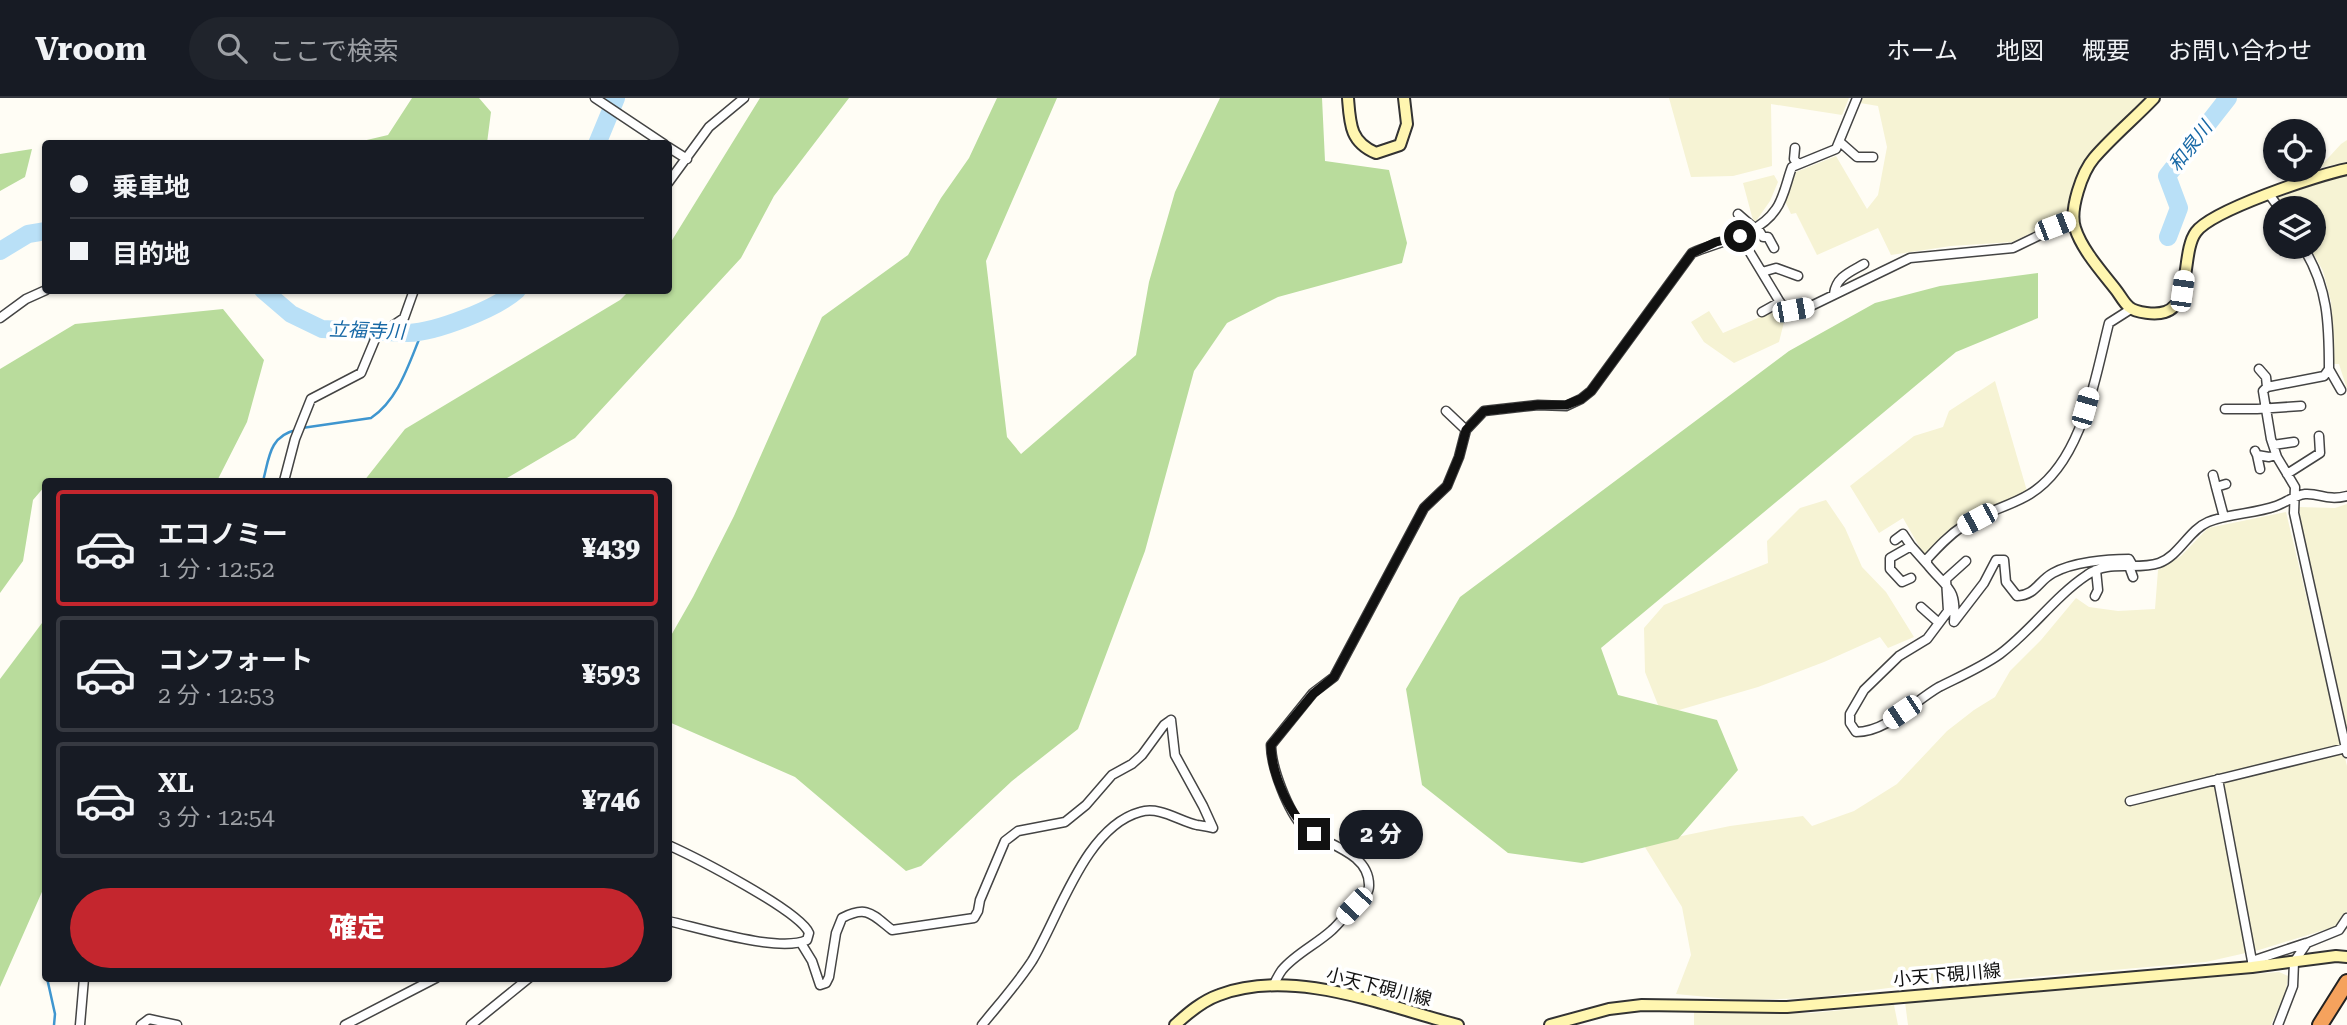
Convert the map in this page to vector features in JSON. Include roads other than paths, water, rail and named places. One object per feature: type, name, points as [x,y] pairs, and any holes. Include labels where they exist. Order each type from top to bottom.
[{"type":"highway","points":[[2320,1025],[2347,982]]},
{"type":"main road","points":[[1349,98],[1350,120],[1357,142],[1376,153],[1400,145],[1407,124],[1404,98]]},
{"type":"main road","points":[[2154,98],[2092,160],[2076,197],[2073,219],[2076,231],[2087,249],[2131,309],[2165,313],[2177,305],[2191,239],[2210,219],[2269,194],[2347,169]]},
{"type":"main road","name":"小天下硯川線","points":[[1550,1025],[1609,1009],[1643,1005],[1787,1007],[2342,957]]},
{"type":"main road","name":"小天下硯川線","points":[[1175,1025],[1192,1010],[1217,995],[1246,986],[1274,984],[1337,992],[1458,1025]]},
{"type":"street","points":[[595,98],[658,140]]},
{"type":"street","points":[[672,178],[709,127],[744,98]]},
{"type":"street","points":[[1274,984],[1282,969],[1332,930],[1364,898],[1369,888],[1367,874],[1358,861],[1345,850],[1304,828],[1294,813],[1272,765],[1271,745],[1304,704],[1334,677],[1424,508],[1447,486],[1466,430],[1484,411],[1566,405],[1591,391],[1692,253],[1716,242],[1740,236],[1756,227],[1776,209],[1792,167],[1836,149],[1857,98]]},
{"type":"street","points":[[1840,142],[1857,157],[1873,157]]},
{"type":"street","points":[[1795,148],[1794,159],[1797,164]]},
{"type":"street","points":[[672,150],[687,159]]},
{"type":"street","points":[[1738,214],[1756,227],[1763,237],[1768,237],[1774,248]]},
{"type":"street","points":[[1740,236],[1780,302],[1793,310],[1808,307],[1910,258],[2012,247],[2073,219]]},
{"type":"street","points":[[2309,259],[2321,283],[2327,306],[2329,369],[2341,390]]},
{"type":"street","points":[[1834,295],[1835,285],[1844,275],[1864,264]]},
{"type":"street","points":[[1762,272],[1776,268],[1798,276]]},
{"type":"street","points":[[0,318],[26,299],[42,292]]},
{"type":"street","points":[[285,478],[297,435],[311,400],[361,373],[376,337],[404,318],[413,294]]},
{"type":"street","points":[[1762,312],[1780,302]]},
{"type":"street","points":[[1927,565],[1927,559],[1963,526],[2030,494],[2052,477],[2070,452],[2109,323],[2131,309]]},
{"type":"street","points":[[2259,369],[2266,377],[2267,387]]},
{"type":"street","points":[[2130,801],[2346,750],[2294,513],[2295,487],[2273,446],[2263,391],[2267,387],[2323,376],[2329,369]]},
{"type":"street","points":[[2225,409],[2257,410],[2266,407],[2301,406]]},
{"type":"street","points":[[1446,411],[1466,430]]},
{"type":"street","points":[[2287,474],[2320,453],[2319,436]]},
{"type":"street","points":[[2273,446],[2294,442]]},
{"type":"street","points":[[2260,469],[2256,453],[2276,455]]},
{"type":"street","points":[[2213,475],[2224,517]]},
{"type":"street","points":[[2216,487],[2226,484]]},
{"type":"street","points":[[1966,561],[1946,579],[1948,611],[1927,639],[1899,656],[1864,690],[1850,714],[1850,723],[1856,732],[1866,732],[1881,726],[1933,691],[1998,655],[2089,573],[2113,565],[2161,563],[2205,523],[2224,517],[2277,506],[2305,494],[2333,499],[2347,496]]},
{"type":"street","points":[[1895,540],[1903,534],[1948,587],[1956,601],[1954,622],[1984,583],[1996,560],[2004,560],[2006,582],[2017,596],[2027,596],[2052,573],[2087,563],[2129,559],[2133,577]]},
{"type":"street","points":[[1911,546],[1891,558],[1891,569],[1902,582],[1911,578]]},
{"type":"street","points":[[2095,597],[2098,590],[2096,570]]},
{"type":"street","points":[[1921,607],[1939,623]]},
{"type":"street","points":[[801,943],[812,961],[820,985],[826,983],[829,977],[836,933],[842,918],[856,911],[867,911],[892,930],[974,918],[1006,841],[1018,831],[1065,822],[1086,806],[1105,781],[1142,755],[1164,725],[1171,720],[1175,755],[1213,828],[1159,812],[1143,811],[1129,816],[1113,828],[1088,856],[1063,897],[1031,962],[982,1025]]},
{"type":"street","points":[[2218,779],[2252,964],[2339,930],[2347,918]]},
{"type":"street","points":[[672,847],[744,884],[792,915],[806,926],[809,933],[807,940],[801,943],[778,944],[672,921]]},
{"type":"street","points":[[2277,1025],[2293,986],[2294,962],[2307,943]]},
{"type":"street","points":[[80,1025],[84,982]]},
{"type":"street","points":[[345,1025],[428,982]]},
{"type":"street","points":[[471,1025],[524,982]]},
{"type":"street","points":[[141,1025],[149,1019],[177,1025]]},
{"type":"waterway","name":"立福寺川","points":[[599,140],[616,98]]},
{"type":"waterway","name":"和泉川","points":[[2168,237],[2179,208],[2167,176],[2228,98]]},
{"type":"waterway","name":"立福寺川","points":[[0,251],[28,234],[42,232]]},
{"type":"waterway","name":"立福寺川","points":[[268,294],[291,314],[322,329],[408,333],[434,329],[465,318],[495,305],[511,294]]},
{"type":"waterway","points":[[302,428],[371,418],[396,391],[422,332]]},
{"type":"waterway","points":[[264,478],[275,443],[280,437],[296,430]]},
{"type":"waterway","points":[[48,982],[55,1014],[54,1025]]}]
